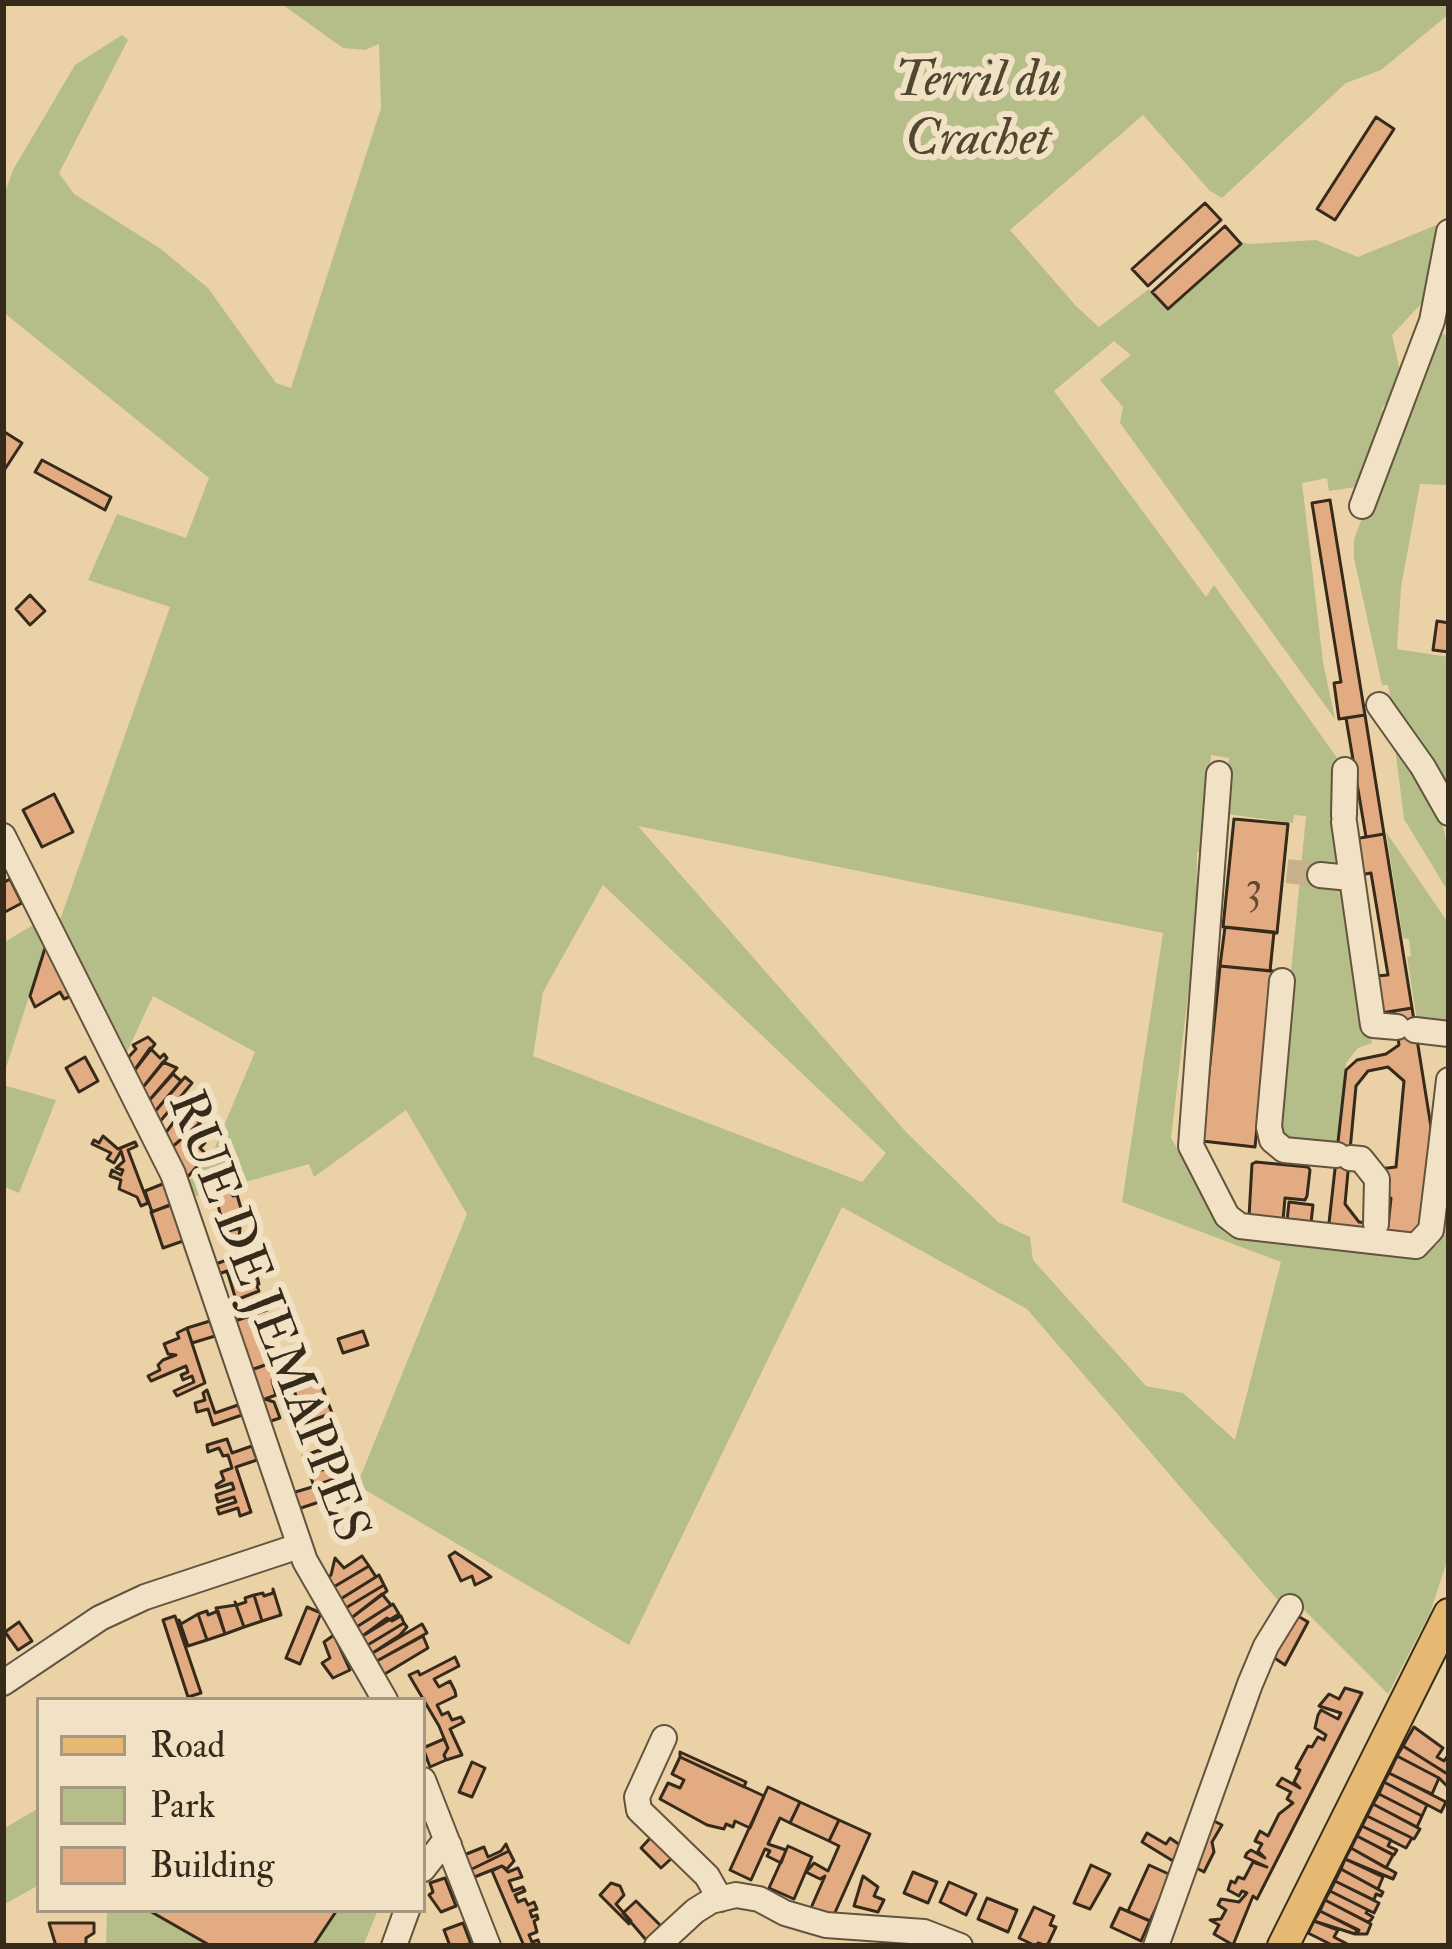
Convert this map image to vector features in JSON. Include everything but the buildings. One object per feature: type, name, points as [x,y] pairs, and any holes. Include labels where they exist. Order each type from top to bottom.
[{"type":"main road","points":[[1283,1946],[1449,1614]]},
{"type":"street","points":[[1362,506],[1432,321],[1449,232]]},
{"type":"street","points":[[1379,705],[1448,811]]},
{"type":"street","points":[[1345,770],[1343,818],[1373,1024],[1449,1034]]},
{"type":"street","points":[[1219,774],[1191,1146],[1227,1216],[1240,1226],[1375,1235],[1416,1246],[1431,1230],[1445,1149],[1449,1080]]},
{"type":"street","name":"RUE DE JEMAPPES","points":[[3,836],[173,1174],[299,1546],[383,1697]]},
{"type":"street","points":[[1320,874],[1350,878]]},
{"type":"street","points":[[1282,981],[1269,1126],[1272,1140],[1284,1150],[1361,1159],[1376,1179],[1375,1235]]},
{"type":"street","points":[[3,1683],[100,1618],[145,1597],[299,1546]]},
{"type":"street","points":[[1156,1946],[1250,1684],[1290,1607]]},
{"type":"street","points":[[664,1738],[637,1798],[639,1810],[707,1876],[720,1899]]},
{"type":"street","points":[[426,1788],[488,1946]]},
{"type":"street","points":[[426,1865],[441,1846],[449,1845]]},
{"type":"street","points":[[657,1946],[694,1911],[736,1895],[760,1899],[785,1913],[826,1925],[923,1932],[959,1946]]},
{"type":"street","points":[[394,1946],[406,1913]]},
{"type":"green space","name":"Terril du Crachet","points":[[280,3],[1449,3],[1449,14],[1381,70],[1346,83],[1222,198],[1210,191],[1143,115],[1010,230],[1099,327],[1149,289],[1160,302],[1237,240],[1248,244],[1316,240],[1358,257],[1444,222],[1432,292],[1392,335],[1400,371],[1394,393],[1381,410],[1395,415],[1369,485],[1329,491],[1327,478],[1302,483],[1323,662],[1335,719],[1120,423],[1123,407],[1100,380],[1131,355],[1114,341],[1054,391],[1206,597],[1214,585],[1340,762],[1336,847],[1372,1043],[1358,1048],[1346,1063],[1336,1151],[1293,1147],[1276,1129],[1306,816],[1294,815],[1293,823],[1227,814],[1229,758],[1211,755],[1202,851],[1197,852],[1196,926],[1171,1138],[1222,1224],[1314,1246],[1402,1258],[1422,1255],[1438,1244],[1449,1191],[1449,1555],[1430,1613],[1388,1694],[1301,1607],[1282,1605],[1027,1309],[842,1207],[629,1645],[357,1485],[467,1214],[406,1110],[314,1177],[309,1164],[196,1196],[188,1182],[210,1159],[255,1052],[153,996],[127,1052],[60,920],[170,607],[88,580],[117,514],[186,538],[209,478],[3,312],[3,198],[13,170],[75,65],[122,35],[128,40],[59,173],[74,194],[161,249],[208,288],[276,383],[291,388],[381,108],[379,44],[365,50],[343,48]],"holes":[[[638,826],[1163,933],[1122,1202],[1281,1262],[1235,1440],[1183,1393],[1146,1386],[1033,1260],[1030,1237],[998,1222],[906,1132]],[[603,885],[886,1153],[862,1182],[533,1056],[543,992]]]},
{"type":"green space","points":[[1433,333],[1449,335],[1449,485],[1420,484],[1401,587],[1397,649],[1449,657],[1449,786],[1393,713],[1388,685],[1382,685],[1354,558],[1354,539]]},
{"type":"green space","points":[[1395,747],[1441,814],[1449,857],[1449,893],[1404,819]]},
{"type":"green space","points":[[1386,832],[1449,924],[1449,1027],[1417,1021],[1407,957],[1411,956],[1409,939],[1403,938]]},
{"type":"green space","points":[[33,925],[46,944],[3,1077],[3,943]]},
{"type":"green space","points":[[3,1085],[56,1100],[19,1193],[3,1186]]},
{"type":"green space","points":[[36,1810],[36,1887],[3,1905],[3,1829]]},
{"type":"green space","points":[[107,1913],[377,1913],[363,1946],[106,1946]]},
{"type":"tunnel","points":[[1287,871],[1320,875]]}]
